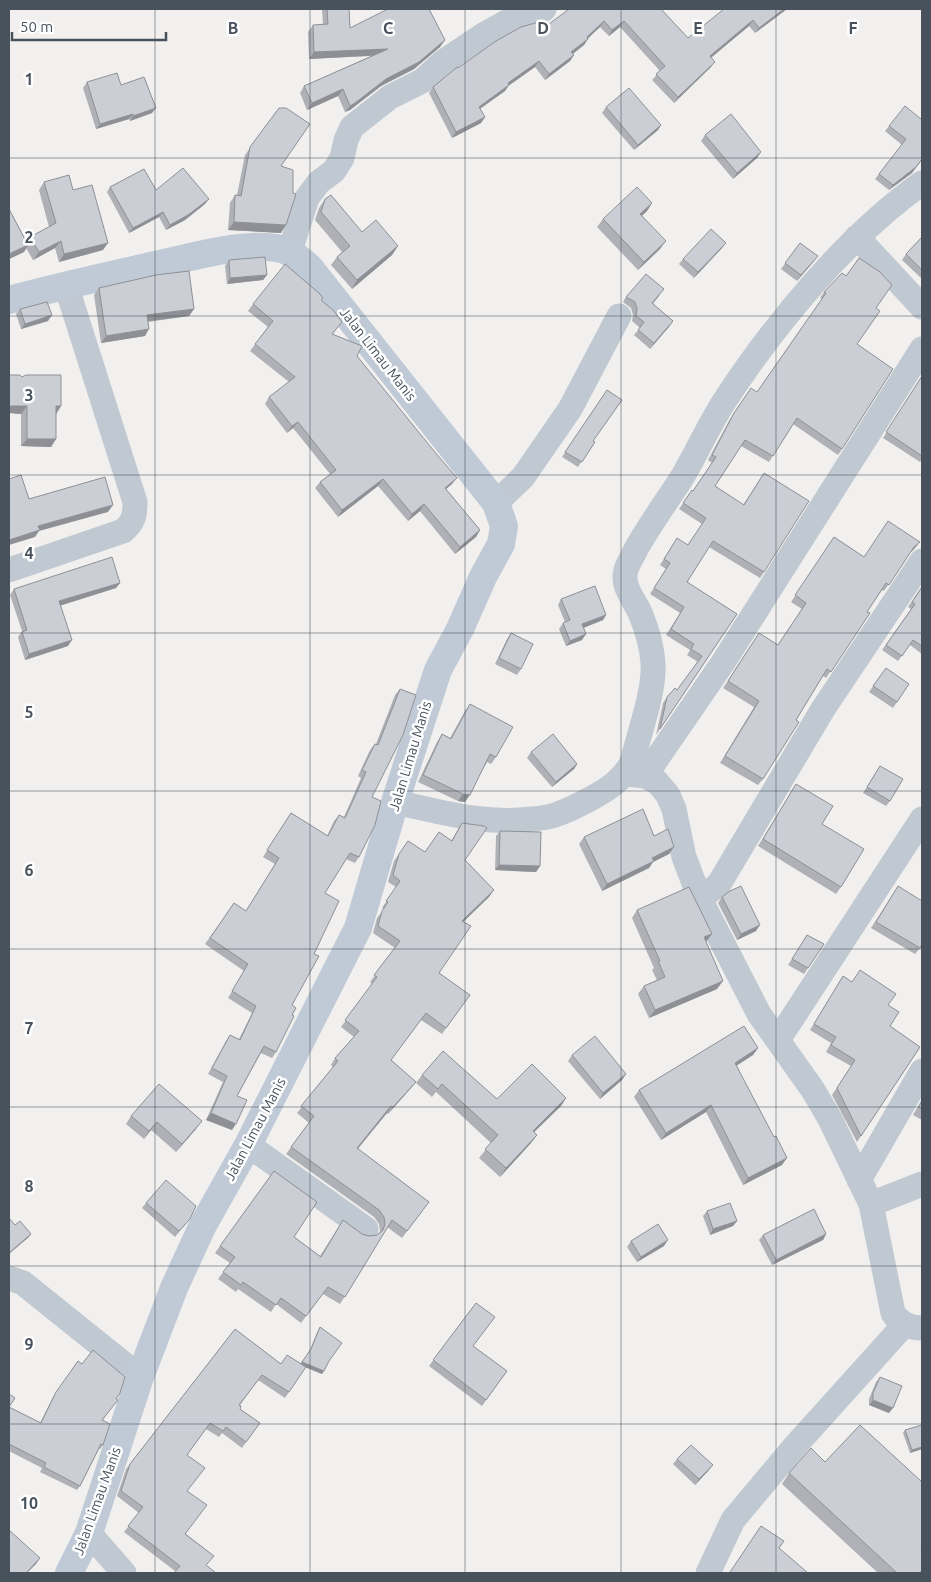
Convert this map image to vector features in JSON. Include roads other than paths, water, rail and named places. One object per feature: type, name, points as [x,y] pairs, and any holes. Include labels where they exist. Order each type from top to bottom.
[{"type":"street","points":[[9,300],[66,285],[204,254],[239,248],[280,248],[290,251],[307,198],[319,182],[334,171],[342,158],[346,140],[352,127],[390,97],[422,81],[443,62],[485,34],[512,19],[544,9]]},
{"type":"street","points":[[635,775],[632,762],[652,682],[653,662],[640,613],[626,582],[626,571],[629,563],[640,541],[683,475],[722,405],[750,363],[804,297],[857,237],[922,183]]},
{"type":"street","points":[[857,237],[922,308]]},
{"type":"street","name":"Jalan Limau Manis","points":[[69,1573],[88,1533],[140,1377],[174,1288],[202,1227],[248,1145],[358,928],[395,802],[438,670],[501,544],[504,526],[496,503],[309,267],[290,251]]},
{"type":"street","points":[[9,570],[123,530],[130,525],[135,515],[135,502],[66,285]]},
{"type":"street","points":[[496,503],[523,477],[570,409],[619,316]]},
{"type":"street","points":[[395,802],[452,816],[476,819],[521,820],[553,816],[635,775],[724,661],[922,348]]},
{"type":"street","points":[[700,899],[719,884],[823,709],[922,561]]},
{"type":"street","points":[[635,775],[657,782],[668,795],[674,810],[684,857],[700,899],[759,1014],[813,1090],[830,1119],[871,1204],[893,1313],[897,1320],[913,1326],[795,1446],[733,1520],[708,1573]]},
{"type":"street","points":[[778,1040],[922,818]]},
{"type":"street","points":[[859,1180],[922,1072]]},
{"type":"street","points":[[248,1145],[366,1229]]},
{"type":"street","points":[[871,1204],[922,1184]]},
{"type":"street","points":[[9,1278],[23,1283],[140,1377]]},
{"type":"street","points":[[88,1533],[124,1573]]}]
